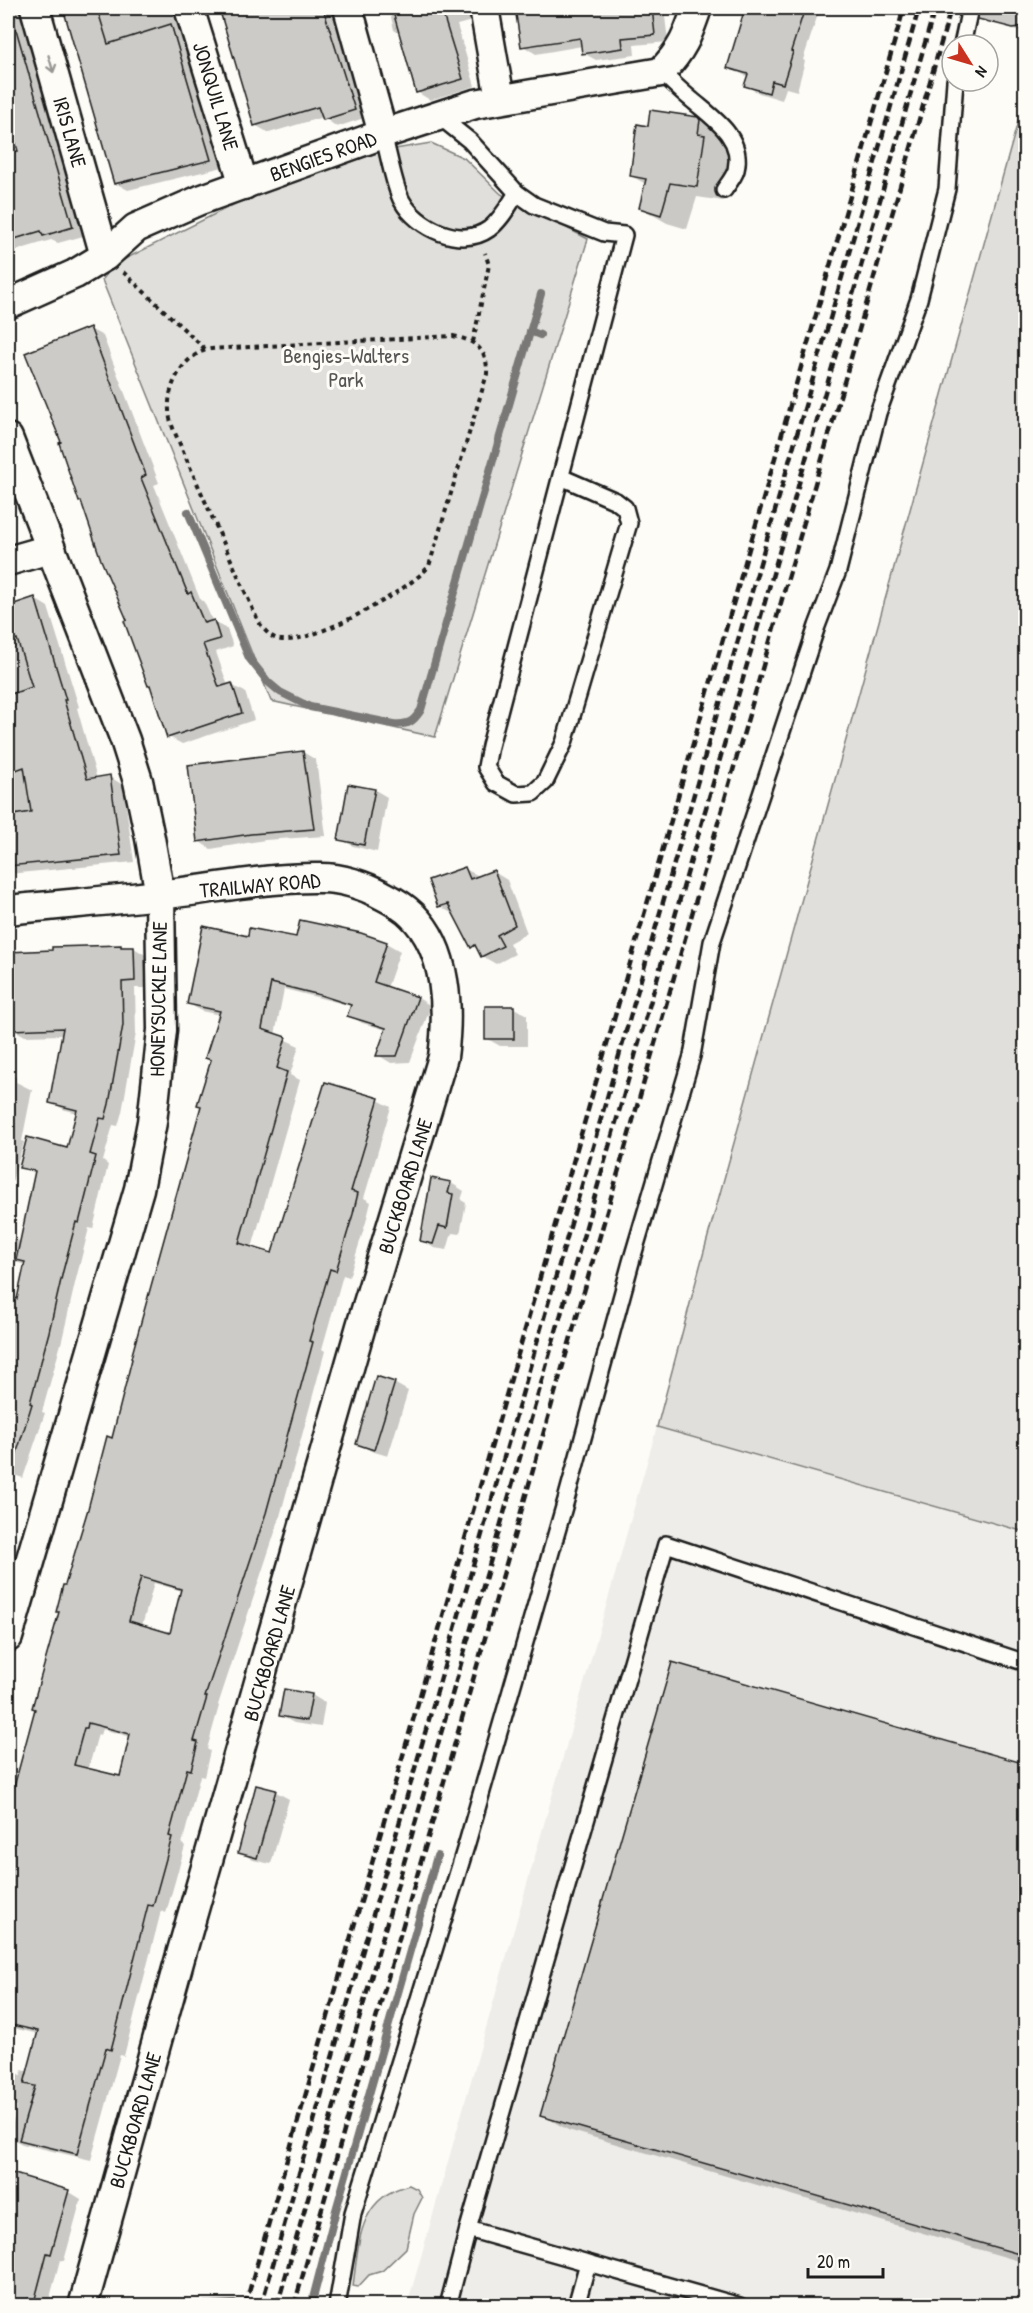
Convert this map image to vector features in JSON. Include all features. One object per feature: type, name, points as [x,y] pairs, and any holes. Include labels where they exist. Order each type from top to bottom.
[{"type":"street","name":"IRIS LANE","points":[[35,8],[105,256]]},
{"type":"street","name":"JONQUIL LANE","points":[[189,8],[244,185]]},
{"type":"street","points":[[348,8],[383,134]]},
{"type":"street","points":[[484,8],[500,99]]},
{"type":"street","points":[[661,72],[684,44],[697,8]]},
{"type":"street","name":"BENGIES ROAD","points":[[8,304],[75,274],[105,256],[136,228],[200,200],[383,134],[475,104],[661,72]]},
{"type":"street","name":"HONEYSUCKLE LANE","points":[[8,438],[125,740],[144,807],[160,895],[162,1030],[152,1122],[139,1189],[8,1637]]},
{"type":"street","points":[[8,561],[50,549]]},
{"type":"street","name":"TRAILWAY ROAD","points":[[8,910],[160,895],[273,880],[323,878],[350,882],[373,890],[412,915],[424,931],[438,964],[446,999]]},
{"type":"street","name":"BUCKBOARD LANE","points":[[83,2306],[361,1326],[443,1057],[446,1036],[446,999]]},
{"type":"lane","points":[[965,33],[970,8]]},
{"type":"lane","points":[[661,72],[712,115],[733,143],[738,158],[736,173],[724,190]]},
{"type":"lane","points":[[337,2306],[353,2212],[467,1843],[566,1500],[631,1262],[692,1056],[712,942],[817,626],[838,571],[878,413],[919,299],[947,189],[954,93]]},
{"type":"lane","points":[[440,117],[470,141],[518,193],[534,205],[604,233],[624,235],[490,746],[486,767],[496,783],[516,794],[533,793],[545,783],[564,743],[629,523],[625,508],[616,501],[561,477]]},
{"type":"lane","points":[[383,134],[400,198],[406,208],[417,218],[443,233],[468,238],[478,235],[490,228],[518,193]]},
{"type":"lane","points":[[448,2306],[468,2229],[666,1544],[1026,1663]]},
{"type":"lane","points":[[468,2229],[740,2306]]},
{"type":"lane","points":[[576,2306],[588,2263]]},
{"type":"path","points":[[105,256],[206,350]]},
{"type":"path","points":[[473,342],[489,265]]},
{"type":"path","points":[[453,336],[473,342],[479,346],[488,362],[488,374],[429,566],[411,584],[350,619],[294,640],[273,638],[258,621],[171,423],[170,397],[175,379],[193,356],[206,350],[453,336]]},
{"type":"shaded area","points":[[657,1427],[1025,1532],[1025,2305],[407,2306]]},
{"type":"green space","points":[[1025,96],[1026,1532],[657,1427]]},
{"type":"green space","name":"Bengies-Walters Park","points":[[431,143],[464,158],[501,194],[588,239],[435,737],[271,701],[102,280],[115,264],[255,194],[383,151]]},
{"type":"green space","points":[[409,2185],[417,2189],[422,2198],[414,2214],[406,2248],[382,2271],[369,2275],[358,2287],[353,2286],[360,2238],[370,2211],[392,2191]]},
{"type":"building","points":[[63,8],[97,8],[108,44],[171,24],[211,160],[114,184]]},
{"type":"building","points":[[219,8],[323,8],[355,110],[323,120],[318,107],[254,126]]},
{"type":"building","points":[[421,8],[441,8],[463,79],[416,93],[394,15]]},
{"type":"building","points":[[515,8],[652,8],[655,35],[622,38],[623,48],[582,54],[580,38],[521,47]]},
{"type":"building","points":[[745,8],[805,8],[783,84],[772,81],[769,93],[744,86],[748,74],[727,68]]},
{"type":"building","points":[[979,8],[1026,8],[1026,26],[1013,28],[978,19]]},
{"type":"building","points":[[13,19],[73,227],[43,236],[41,231],[8,241],[8,152],[18,151],[8,117],[8,20]]},
{"type":"building","points":[[650,110],[698,117],[700,120],[698,134],[705,135],[697,187],[670,183],[661,215],[639,208],[646,179],[630,176],[637,124],[648,126]]},
{"type":"building","points":[[90,327],[146,475],[141,478],[188,594],[191,592],[204,623],[214,620],[220,639],[203,644],[219,687],[232,683],[242,713],[167,738],[150,685],[148,686],[124,621],[127,620],[101,560],[59,443],[61,442],[25,353]]},
{"type":"building","points":[[35,597],[87,779],[110,775],[121,855],[8,866],[8,816],[31,812],[24,767],[8,773],[8,695],[32,687],[17,639],[8,642],[8,606]]},
{"type":"building","points":[[303,751],[314,829],[251,834],[197,842],[188,765]]},
{"type":"building","points":[[348,784],[375,789],[364,845],[338,840]]},
{"type":"building","points":[[465,867],[470,879],[494,870],[515,925],[497,935],[503,946],[481,957],[475,945],[471,948],[448,904],[438,907],[428,880]]},
{"type":"building","points":[[300,920],[361,933],[387,942],[374,982],[418,997],[397,1056],[376,1056],[386,1028],[347,1016],[351,1005],[271,983],[262,1029],[286,1037],[277,1068],[287,1072],[239,1243],[272,1253],[325,1082],[379,1098],[351,1191],[358,1193],[353,1214],[336,1271],[330,1269],[309,1341],[313,1342],[266,1513],[205,1697],[207,1697],[194,1741],[198,1742],[191,1770],[187,1769],[169,1836],[172,1837],[153,1906],[148,1905],[111,2050],[106,2048],[77,2154],[19,2140],[35,2086],[24,2084],[38,2031],[8,2024],[8,1786],[14,1787],[35,1709],[32,1708],[59,1612],[56,1612],[63,1585],[65,1585],[88,1509],[107,1436],[112,1438],[131,1358],[201,1106],[197,1105],[211,1060],[205,1058],[220,1011],[187,1004],[203,926],[248,936],[249,928],[296,937]],"holes":[[[141,1577],[181,1589],[170,1633],[129,1621]],[[88,1723],[130,1734],[120,1776],[74,1765],[84,1728],[87,1728]]]},
{"type":"building","points":[[121,945],[121,947],[134,947],[135,981],[122,982],[123,1025],[109,1104],[105,1119],[100,1118],[90,1154],[96,1156],[79,1223],[76,1222],[63,1271],[30,1403],[32,1404],[12,1468],[8,1468],[8,1296],[17,1299],[25,1262],[16,1260],[35,1171],[19,1168],[27,1137],[67,1148],[77,1110],[49,1103],[63,1028],[11,1030],[10,1020],[8,1020],[8,952],[52,950],[52,947]]},
{"type":"building","points":[[485,1006],[514,1006],[514,1039],[485,1039]]},
{"type":"building","points":[[431,1178],[451,1182],[448,1193],[453,1194],[447,1228],[439,1226],[433,1244],[420,1241]]},
{"type":"building","points":[[376,1376],[395,1382],[374,1450],[356,1444]]},
{"type":"building","points":[[672,1662],[1026,1764],[1026,2256],[540,2116]]},
{"type":"building","points":[[284,1689],[312,1694],[307,1721],[279,1716]]},
{"type":"building","points":[[256,1785],[276,1790],[257,1858],[238,1853]]},
{"type":"building","points":[[8,2172],[69,2190],[51,2254],[47,2253],[35,2299],[29,2298],[28,2306],[8,2306]]},
{"type":"waterway","points":[[188,512],[249,658],[268,682],[280,692],[310,707],[394,724],[410,722],[421,710],[541,294]]},
{"type":"waterway","points":[[530,331],[540,335]]},
{"type":"waterway","points":[[311,2306],[336,2210],[437,1856]]},
{"type":"waterway","points":[[191,2306],[234,2304]]},
{"type":"railway","points":[[245,2306],[904,8]]},
{"type":"railway","points":[[261,2306],[919,8]]},
{"type":"railway","points":[[277,2306],[935,8]]},
{"type":"railway","points":[[294,2306],[951,8]]}]
